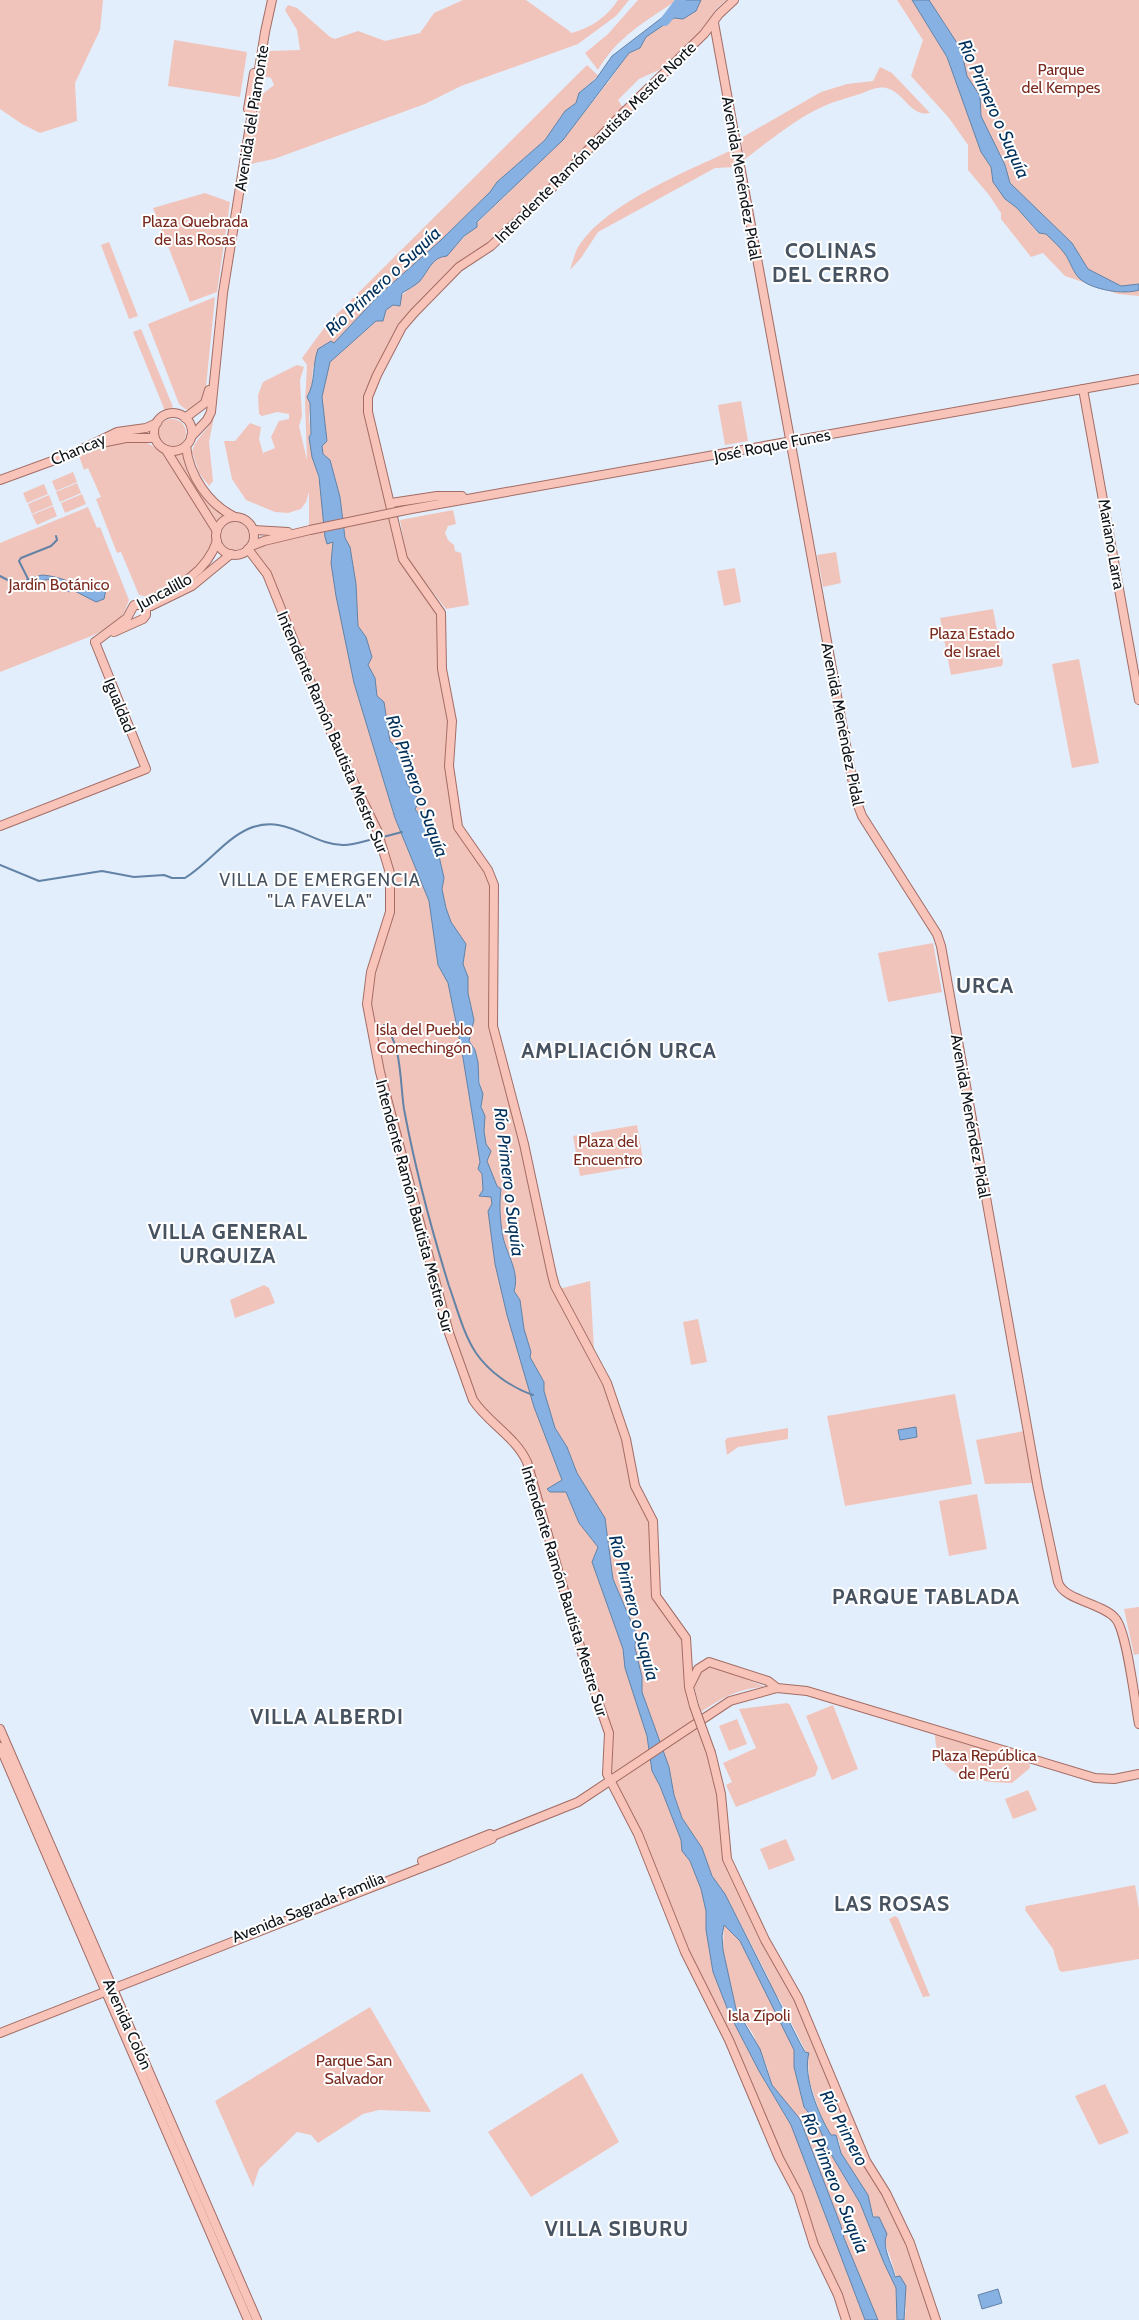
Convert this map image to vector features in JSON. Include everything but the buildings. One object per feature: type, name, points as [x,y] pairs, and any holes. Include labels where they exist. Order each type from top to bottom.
[{"type":"main road","name":"Avenida del Piamonte","points":[[185,418],[205,403],[209,393],[218,294],[261,29],[268,0]]},
{"type":"main road","name":"Avenida del Piamonte","points":[[191,437],[211,412],[223,293],[265,32],[272,0]]},
{"type":"main road","name":"Intendente Ramón Bautista Mestre Norte","points":[[734,0],[719,14],[714,23],[618,118],[552,188],[491,246],[459,267],[433,292],[402,327],[377,375],[368,403],[405,563],[441,612],[442,669],[452,721],[449,766],[458,827],[488,870],[494,885],[493,1026],[524,1144],[555,1286],[600,1367],[626,1439],[635,1486],[654,1526],[656,1596],[686,1638],[690,1687],[694,1706],[711,1753],[721,1794],[727,1859],[765,1940],[798,1998],[866,2162],[886,2193],[906,2234],[936,2320]]},
{"type":"main road","name":"Avenida Menéndez Pidal","points":[[714,23],[856,804],[937,934],[941,946],[1037,1479],[1058,1582],[1063,1590],[1106,1610],[1117,1620],[1122,1636],[1139,1724]]},
{"type":"main road","name":"José Roque Funes","points":[[310,530],[406,510],[1139,379]]},
{"type":"main road","name":"Mariano Larra","points":[[1083,389],[1139,700]]},
{"type":"main road","points":[[166,450],[175,451],[186,446],[191,437],[191,428],[185,418],[174,413],[168,414],[157,423],[154,438],[166,450],[217,532],[217,541],[224,551],[231,554],[240,554],[264,541],[310,530]]},
{"type":"main road","name":"Chancay","points":[[0,480],[90,446],[117,432],[146,428],[157,423]]},
{"type":"main road","points":[[90,446],[126,438],[154,438]]},
{"type":"main road","points":[[186,446],[190,465],[206,493],[218,508],[235,518],[244,520],[252,530],[254,536],[250,548]]},
{"type":"main road","points":[[391,503],[437,496],[490,495]]},
{"type":"main road","points":[[217,532],[225,520],[235,518]]},
{"type":"main road","points":[[252,530],[272,532],[310,530]]},
{"type":"main road","name":"Juncalillo","points":[[144,607],[194,576],[209,560],[217,541]]},
{"type":"main road","name":"Intendente Ramón Bautista Mestre Sur","points":[[250,548],[267,574],[338,750],[377,830],[390,873],[392,898],[388,920],[371,972],[367,1004],[380,1072],[449,1333],[469,1393],[478,1409],[516,1445],[527,1462],[586,1667],[609,1733],[606,1765],[610,1780],[642,1843],[689,1961],[729,2040],[779,2158],[798,2194],[814,2246],[838,2295],[846,2320]]},
{"type":"main road","name":"Juncalillo","points":[[95,642],[127,618],[134,605],[144,607],[192,586],[231,554]]},
{"type":"main road","name":"Juncalillo","points":[[95,642],[145,617],[144,607]]},
{"type":"main road","points":[[130,612],[132,618],[138,621]]},
{"type":"main road","name":"Igualdad","points":[[0,826],[146,769],[95,642]]},
{"type":"main road","points":[[690,1687],[698,1670],[709,1662],[768,1681],[777,1688],[798,1689],[816,1693],[1095,1778],[1114,1779],[1139,1774]]},
{"type":"main road","name":"Avenida Sagrada Familia","points":[[0,2033],[458,1853],[492,1839],[493,1836],[573,1804],[691,1725],[737,1698],[777,1688]]},
{"type":"main road","name":"Avenida Colón","points":[[0,1729],[248,2320]]},
{"type":"main road","name":"Avenida Colón","points":[[0,1747],[257,2320]]},
{"type":"green space","points":[[0,0],[103,0],[100,30],[75,83],[77,121],[40,133],[22,124],[0,109]]},
{"type":"green space","points":[[463,0],[526,0],[572,33],[598,21],[618,0],[629,0],[616,16],[578,44],[461,86],[425,104],[274,159],[251,164],[250,155],[260,96],[274,85],[271,78],[263,76],[264,56],[269,51],[300,50],[297,30],[285,10],[288,5],[297,8],[330,37],[335,39],[358,31],[385,41],[420,33],[434,13]]},
{"type":"green space","points":[[638,0],[677,0],[623,39],[598,70],[585,53],[608,34]]},
{"type":"green space","name":"Isla del Pueblo Comechingón","points":[[701,0],[726,0],[715,10],[710,23],[701,33],[659,70],[639,79],[618,100],[625,111],[491,246],[464,263],[407,321],[368,397],[403,559],[440,609],[442,669],[451,716],[449,766],[458,827],[491,876],[493,1022],[552,1275],[596,1360],[626,1439],[634,1483],[652,1518],[655,1593],[684,1634],[694,1706],[693,1715],[720,1786],[727,1859],[789,1979],[866,2161],[895,2209],[936,2320],[904,2320],[906,2310],[890,2256],[861,2184],[841,2153],[839,2140],[831,2135],[821,2116],[809,2080],[808,2056],[780,2000],[772,1991],[769,1979],[725,1894],[712,1876],[702,1848],[682,1818],[671,1785],[669,1767],[642,1692],[642,1677],[635,1648],[636,1633],[613,1579],[605,1519],[577,1473],[567,1447],[555,1428],[544,1391],[544,1382],[530,1357],[531,1352],[524,1329],[520,1300],[514,1291],[514,1270],[503,1237],[500,1213],[501,1189],[493,1179],[488,1163],[479,1075],[475,1056],[469,1041],[474,1020],[468,993],[468,977],[463,964],[466,944],[451,922],[446,908],[442,889],[444,878],[439,856],[428,827],[415,809],[419,801],[407,784],[401,752],[390,741],[377,696],[375,678],[368,665],[372,657],[366,637],[358,626],[356,584],[350,548],[345,538],[340,497],[330,460],[323,454],[322,446],[327,441],[322,397],[330,362],[376,321],[383,321],[386,310],[425,274],[431,263],[452,250],[477,223],[563,140],[605,86],[598,76],[579,93],[576,103],[565,111],[545,140],[497,182],[490,192],[440,241],[379,295],[313,367],[309,418],[311,434],[309,437],[333,542],[331,563],[354,683],[395,818],[429,901],[438,965],[448,983],[462,1052],[480,1162],[478,1169],[482,1174],[483,1190],[480,1196],[491,1197],[492,1204],[488,1211],[491,1229],[534,1407],[562,1480],[547,1489],[550,1492],[566,1492],[579,1523],[598,1547],[592,1562],[623,1649],[625,1668],[647,1736],[652,1771],[660,1786],[681,1840],[682,1851],[690,1861],[701,1889],[706,1911],[706,1930],[713,1972],[729,2013],[759,2071],[791,2125],[865,2320],[846,2320],[804,2212],[705,1997],[642,1843],[607,1774],[610,1739],[527,1462],[478,1409],[449,1333],[367,1004],[369,986],[388,920],[386,859],[338,750],[279,603],[248,549],[309,530],[309,492],[306,502],[301,509],[288,513],[275,512],[246,500],[232,479],[224,441],[235,441],[250,423],[261,427],[259,439],[263,453],[275,448],[271,437],[279,421],[289,419],[289,414],[277,412],[262,416],[259,414],[258,395],[263,382],[297,365],[304,367],[300,380],[302,416],[299,426],[307,460],[305,403],[307,365],[302,358],[327,324],[587,65],[607,84],[629,53],[640,48],[646,37],[674,18],[683,19],[696,11]]},
{"type":"green space","points":[[897,0],[912,0],[947,57],[981,152],[991,167],[993,182],[1005,199],[1017,208],[1038,233],[1046,234],[1063,251],[1077,276],[1087,283],[1065,276],[1043,253],[1031,257],[1001,219],[1001,213],[989,195],[968,170],[968,145],[949,118],[911,76],[923,40]]},
{"type":"green space","name":"Parque del Kempes","points":[[929,0],[1139,0],[1139,284],[1121,286],[1088,269],[1072,243],[1010,183],[1005,165],[981,116],[980,96],[966,76],[961,49]]},
{"type":"green space","points":[[174,40],[247,52],[240,97],[168,86]]},
{"type":"green space","points":[[880,67],[892,73],[930,113],[923,113],[912,108],[892,90],[876,88],[813,111],[782,131],[744,160],[741,138],[821,92],[847,84],[873,81]]},
{"type":"green space","points":[[732,150],[736,167],[715,168],[598,232],[581,258],[570,270],[580,244],[609,215],[672,178]]},
{"type":"green space","name":"Plaza Quebrada de las Rosas","points":[[205,193],[230,202],[217,292],[190,302],[153,208]]},
{"type":"green space","points":[[109,242],[138,316],[129,319],[101,245]]},
{"type":"green space","points":[[1106,290],[1125,292],[1139,290],[1139,296],[1118,294]]},
{"type":"green space","points":[[215,297],[205,397],[192,411],[185,409],[179,404],[148,324]]},
{"type":"green space","points":[[141,329],[173,407],[165,411],[133,332]]},
{"type":"green space","points":[[741,401],[748,441],[725,445],[718,405]]},
{"type":"green space","points":[[215,412],[209,442],[213,481],[209,486],[199,473],[192,452],[197,441],[211,423]]},
{"type":"green space","points":[[172,419],[182,423],[186,433],[182,443],[172,447],[162,443],[158,433],[162,423]]},
{"type":"green space","points":[[145,442],[166,457],[187,491],[209,519],[213,529],[214,541],[210,553],[193,571],[149,597],[139,595],[121,552],[117,553],[96,499],[101,497],[88,468],[84,470],[79,456],[111,443]]},
{"type":"green space","points":[[182,453],[204,494],[224,517],[218,522],[193,490],[174,454]]},
{"type":"green space","points":[[73,472],[77,482],[56,491],[52,481]]},
{"type":"green space","points":[[77,483],[81,493],[60,502],[56,492]]},
{"type":"green space","points":[[44,484],[48,494],[27,503],[23,493]]},
{"type":"green space","points":[[82,494],[86,504],[65,513],[61,503]]},
{"type":"green space","points":[[49,495],[53,505],[32,514],[28,504]]},
{"type":"green space","points":[[53,506],[57,516],[37,525],[32,515]]},
{"type":"green space","name":"Jardín Botánico","points":[[88,507],[97,528],[100,527],[129,600],[124,613],[116,623],[94,635],[0,672],[0,543]]},
{"type":"green space","points":[[453,510],[456,524],[448,526],[445,533],[448,540],[454,545],[455,551],[461,553],[469,605],[446,609],[407,559],[400,520]]},
{"type":"green space","points":[[235,522],[245,526],[249,536],[245,546],[235,550],[225,546],[221,536],[225,526]]},
{"type":"green space","points":[[836,552],[841,583],[823,587],[817,555]]},
{"type":"green space","points":[[735,568],[741,602],[724,606],[717,571]]},
{"type":"green space","name":"Plaza Estado de Israel","points":[[993,609],[1003,662],[1002,666],[951,675],[940,618]]},
{"type":"green space","points":[[1079,659],[1099,763],[1072,768],[1052,664]]},
{"type":"green space","points":[[933,943],[942,992],[888,1002],[878,953]]},
{"type":"green space","name":"Plaza del Encuentro","points":[[637,1125],[644,1165],[580,1176],[573,1136]]},
{"type":"green space","points":[[590,1281],[594,1349],[559,1289]]},
{"type":"green space","points":[[264,1285],[269,1288],[275,1303],[235,1318],[230,1300]]},
{"type":"green space","points":[[698,1319],[707,1362],[691,1365],[683,1322]]},
{"type":"green space","points":[[955,1394],[972,1484],[845,1506],[827,1416]]},
{"type":"green space","points":[[788,1428],[788,1439],[738,1447],[727,1455],[725,1441],[727,1438]]},
{"type":"green space","points":[[1024,1431],[1034,1483],[985,1484],[976,1440]]},
{"type":"green space","points":[[977,1494],[987,1549],[949,1556],[939,1501]]},
{"type":"green space","points":[[1139,1607],[1139,1654],[1134,1655],[1124,1609]]},
{"type":"green space","points":[[710,1665],[717,1666],[765,1687],[739,1691],[701,1712],[694,1686],[703,1668]]},
{"type":"green space","points":[[787,1703],[790,1705],[818,1768],[815,1776],[736,1807],[726,1785],[732,1782],[723,1763],[756,1748],[739,1709]]},
{"type":"green space","points":[[833,1705],[858,1769],[832,1780],[806,1716]]},
{"type":"green space","points":[[737,1719],[747,1744],[729,1751],[719,1726]]},
{"type":"green space","name":"Plaza República de Perú","points":[[935,1732],[1029,1762],[1030,1768],[1012,1783],[971,1779],[949,1768],[941,1759]]},
{"type":"green space","points":[[1028,1790],[1037,1810],[1013,1819],[1005,1799]]},
{"type":"green space","points":[[786,1839],[795,1860],[769,1870],[760,1849]]},
{"type":"green space","points":[[1135,1885],[1139,1909],[1139,1959],[1062,1972],[1059,1970],[1053,1949],[1025,1910],[1026,1906]]},
{"type":"green space","points":[[895,1916],[898,1918],[930,1996],[923,1997],[889,1919]]},
{"type":"green space","name":"Isla Zípoli","points":[[724,1925],[740,1941],[794,2050],[794,2067],[804,2107],[817,2123],[828,2149],[860,2203],[896,2288],[897,2320],[878,2320],[844,2238],[800,2119],[772,2085],[767,2067],[753,2034],[736,2009],[723,1950]]},
{"type":"green space","name":"Parque San Salvador","points":[[370,2007],[431,2112],[379,2110],[363,2114],[318,2143],[311,2135],[297,2132],[259,2169],[253,2187],[215,2101]]},
{"type":"green space","points":[[582,2073],[619,2142],[531,2197],[488,2132]]},
{"type":"green space","points":[[1105,2084],[1129,2133],[1099,2145],[1075,2096]]},
{"type":"water","points":[[685,0],[701,0],[696,11],[683,19],[674,18],[646,37],[640,48],[629,53],[563,140],[477,222],[477,227],[464,236],[447,256],[437,259],[419,282],[402,293],[400,306],[393,305],[386,310],[383,321],[376,321],[330,362],[322,397],[327,441],[322,446],[323,454],[330,460],[340,497],[345,538],[350,547],[356,584],[358,626],[366,637],[372,657],[368,665],[375,678],[377,696],[384,702],[390,741],[401,752],[407,784],[420,801],[415,809],[428,827],[439,856],[444,878],[442,889],[446,908],[451,922],[466,944],[463,964],[468,977],[468,993],[474,1020],[469,1041],[475,1050],[478,1062],[479,1083],[483,1094],[481,1107],[485,1116],[484,1131],[486,1144],[491,1151],[487,1161],[497,1186],[501,1189],[500,1213],[503,1237],[514,1270],[514,1291],[520,1300],[524,1329],[531,1352],[530,1357],[544,1382],[544,1391],[555,1428],[567,1447],[577,1473],[605,1518],[613,1579],[636,1633],[635,1648],[642,1677],[642,1692],[669,1767],[674,1795],[682,1818],[702,1848],[712,1876],[725,1894],[800,2043],[805,2052],[809,2053],[807,2062],[808,2072],[817,2107],[831,2135],[836,2135],[841,2153],[868,2195],[873,2217],[879,2217],[887,2234],[885,2239],[886,2250],[895,2277],[900,2276],[906,2286],[904,2320],[897,2320],[896,2288],[860,2203],[828,2149],[817,2123],[804,2107],[794,2067],[794,2050],[740,1941],[724,1925],[722,1936],[723,1950],[736,2009],[760,2049],[772,2085],[800,2119],[844,2238],[878,2320],[865,2320],[791,2125],[759,2071],[729,2013],[713,1972],[706,1930],[706,1911],[701,1889],[690,1861],[682,1851],[681,1840],[660,1786],[652,1771],[647,1736],[625,1668],[623,1649],[592,1562],[598,1547],[579,1523],[566,1492],[550,1492],[547,1489],[562,1480],[534,1407],[507,1315],[495,1264],[488,1211],[492,1204],[491,1197],[479,1196],[483,1190],[482,1174],[478,1169],[480,1162],[462,1052],[448,983],[438,965],[429,901],[395,818],[354,683],[331,563],[333,542],[327,544],[325,537],[319,477],[312,457],[309,437],[311,434],[310,403],[307,397],[312,385],[318,349],[331,341],[334,343],[379,295],[440,241],[490,192],[497,182],[545,140],[565,111],[576,103],[579,93],[596,79],[612,56]]},
{"type":"water","points":[[912,0],[929,0],[961,49],[967,76],[980,96],[981,116],[1005,165],[1010,183],[1072,243],[1088,269],[1121,286],[1139,284],[1139,290],[1117,292],[1091,286],[1084,282],[1077,276],[1063,251],[1046,234],[1039,233],[1017,208],[1005,199],[993,182],[991,167],[981,152],[947,57]]},
{"type":"water","points":[[42,575],[62,579],[93,590],[101,583],[105,584],[104,599],[96,602],[71,589],[70,592],[66,590],[63,583],[57,581],[47,580],[32,583],[28,579]]},
{"type":"water","points":[[916,1427],[917,1437],[900,1440],[898,1430]]},
{"type":"water","points":[[998,2289],[1002,2303],[982,2309],[978,2295]]},
{"type":"waterway","name":"Río Primero o Suquía","points":[[665,21],[681,0]]},
{"type":"waterway","points":[[30,579],[28,579],[19,561],[21,558],[51,546],[57,540],[56,536]]},
{"type":"waterway","points":[[0,576],[21,587],[28,579]]},
{"type":"waterway","points":[[0,865],[39,881],[102,871],[134,877],[164,875],[172,878],[185,878],[231,839],[248,829],[262,825],[275,824],[287,827],[332,844],[348,845],[378,838]]},
{"type":"waterway","points":[[383,837],[402,832]]},
{"type":"waterway","points":[[384,1025],[390,1033],[397,1053],[404,1109],[418,1176],[442,1264],[464,1329],[471,1345],[487,1367],[509,1384],[533,1395]]},
{"type":"district","name":"COLINAS DEL CERRO","points":[[831,263]]},
{"type":"district","name":"VILLA DE EMERGENCIA \"LA FAVELA\"","points":[[320,890]]},
{"type":"district","name":"URCA","points":[[985,986]]},
{"type":"district","name":"AMPLIACIÓN URCA","points":[[619,1051]]},
{"type":"district","name":"VILLA GENERAL URQUIZA","points":[[228,1244]]},
{"type":"district","name":"PARQUE TABLADA","points":[[926,1597]]},
{"type":"district","name":"VILLA ALBERDI","points":[[327,1717]]},
{"type":"district","name":"LAS ROSAS","points":[[892,1904]]},
{"type":"district","name":"VILLA SIBURU","points":[[617,2229]]},
{"type":"water label","name":"Río Primero","points":[[844,2128]]}]
